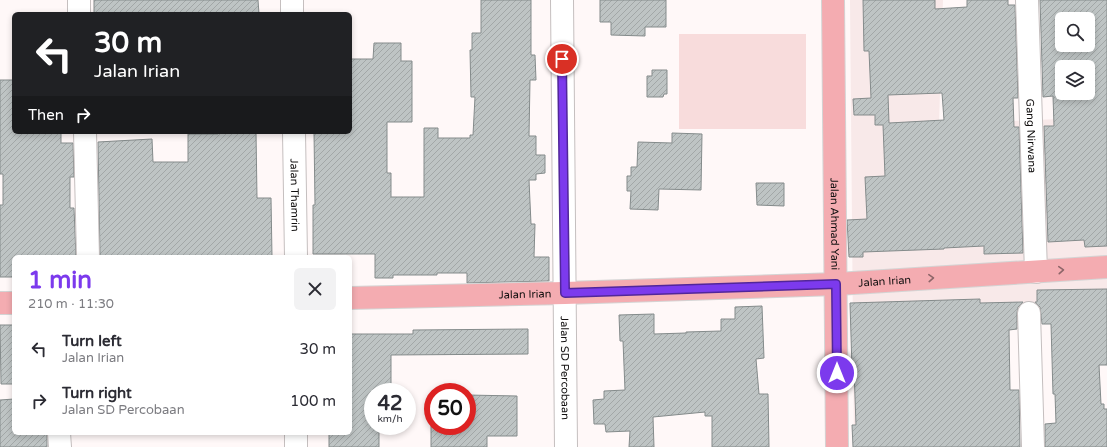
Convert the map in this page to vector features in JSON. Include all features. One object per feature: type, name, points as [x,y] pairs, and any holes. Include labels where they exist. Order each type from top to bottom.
[{"type":"main road","name":"Jalan Ahmad Yani","points":[[833,0],[837,447]]},
{"type":"main road","name":"Jalan Irian","points":[[352,298],[836,284],[1107,267]]},
{"type":"main road","points":[[0,303],[12,303]]},
{"type":"street","points":[[79,0],[79,12]]},
{"type":"street","points":[[292,0],[292,12]]},
{"type":"street","name":"Jalan SD Percobaan","points":[[562,0],[566,447]]},
{"type":"street","name":"Gang Nirwana","points":[[1027,0],[1036,272]]},
{"type":"street","points":[[85,134],[88,255]]},
{"type":"street","name":"Jalan Thamrin","points":[[294,134],[296,255]]},
{"type":"street","points":[[1029,313],[1033,447]]},
{"type":"street","points":[[59,435],[60,447]]},
{"type":"street","points":[[296,435],[296,447]]},
{"type":"shaded area","points":[[850,0],[943,0],[939,124],[1107,117],[1107,320],[908,325],[854,447]]},
{"type":"shaded area","points":[[679,34],[806,34],[806,129],[679,129]]},
{"type":"building","points":[[94,0],[258,0],[259,12],[94,12]]},
{"type":"building","points":[[481,0],[531,0],[531,55],[535,55],[536,80],[530,80],[529,136],[536,136],[536,155],[545,155],[545,173],[536,174],[536,180],[529,180],[531,224],[535,224],[534,257],[549,257],[549,281],[467,283],[467,273],[393,275],[393,278],[375,278],[375,254],[313,254],[313,205],[315,205],[314,134],[352,134],[352,59],[373,59],[374,43],[401,43],[401,61],[412,61],[412,122],[387,122],[387,173],[391,173],[391,197],[424,197],[424,128],[438,128],[438,138],[470,138],[470,135],[473,135],[475,97],[471,97],[470,50],[472,50],[472,33],[481,33]]},
{"type":"building","points":[[600,0],[666,0],[666,27],[645,27],[645,36],[611,35],[611,22],[600,22]]},
{"type":"building","points":[[863,0],[935,0],[935,9],[967,7],[967,0],[1008,0],[1008,5],[1015,5],[1018,98],[1013,98],[1014,127],[1019,127],[1023,253],[984,254],[984,246],[863,252],[863,257],[849,257],[847,220],[867,219],[865,177],[885,176],[883,125],[875,125],[875,115],[854,115],[853,99],[871,98],[869,51],[864,51]],"holes":[[[942,93],[944,120],[889,123],[888,95]]]},
{"type":"building","points":[[1040,0],[1107,0],[1107,246],[1085,247],[1084,240],[1048,242],[1044,126],[1054,126],[1053,96],[1043,97]]},
{"type":"building","points":[[652,70],[667,70],[667,94],[664,94],[663,97],[647,97],[647,76],[652,76]]},
{"type":"building","points":[[0,80],[12,80],[12,134],[61,134],[61,143],[73,143],[74,177],[70,177],[70,208],[74,208],[76,255],[12,255],[12,277],[0,277],[0,205],[3,205],[3,174],[0,174]]},
{"type":"building","points":[[672,133],[702,134],[701,190],[659,189],[658,210],[630,209],[631,191],[627,191],[627,176],[631,176],[631,167],[637,167],[638,142],[672,143]]},
{"type":"building","points":[[188,134],[256,134],[257,198],[271,198],[272,255],[100,255],[98,142],[152,139],[153,162],[188,162]]},
{"type":"building","points":[[756,183],[784,183],[784,206],[757,205]]},
{"type":"building","points":[[1107,289],[1107,365],[1099,365],[1101,404],[1104,404],[1104,409],[1107,409],[1107,447],[1045,447],[1045,424],[1056,423],[1055,394],[1053,394],[1051,324],[1042,324],[1040,307],[1035,302],[1037,302],[1037,290]]},
{"type":"building","points":[[980,299],[980,303],[1023,302],[1018,307],[1017,329],[1009,330],[1010,390],[1019,390],[1020,447],[853,447],[852,425],[856,425],[854,369],[852,369],[850,303]]},
{"type":"building","points":[[762,306],[764,358],[756,359],[759,394],[768,394],[769,447],[712,447],[712,416],[705,416],[705,412],[653,417],[654,447],[629,447],[630,431],[606,432],[605,424],[594,424],[593,400],[604,399],[604,391],[625,390],[623,341],[620,341],[619,315],[654,314],[654,334],[721,331],[721,319],[735,319],[735,307]]},
{"type":"building","points":[[0,325],[12,325],[12,384],[1,384]]},
{"type":"building","points":[[528,329],[528,354],[391,355],[391,383],[364,383],[364,435],[379,435],[379,447],[329,447],[329,435],[352,435],[352,334],[413,334],[413,330]]},
{"type":"building","points":[[476,395],[517,396],[517,436],[487,436],[487,447],[431,447],[431,435],[476,435]]},
{"type":"building","points":[[12,399],[12,435],[47,435],[47,447],[0,447],[0,400]]},
{"type":"route","points":[[562,59],[565,293],[836,284],[837,373]]}]
